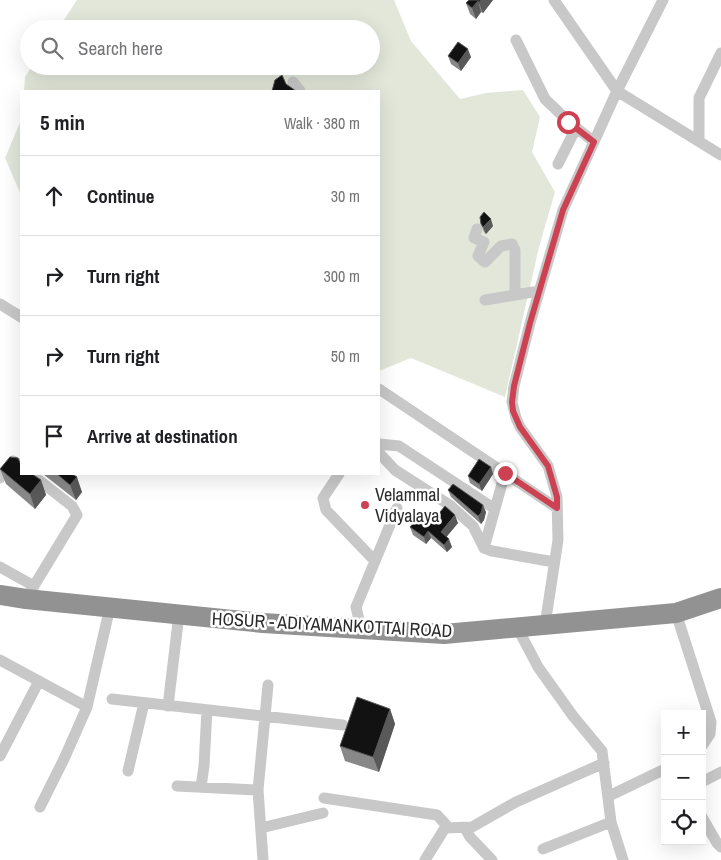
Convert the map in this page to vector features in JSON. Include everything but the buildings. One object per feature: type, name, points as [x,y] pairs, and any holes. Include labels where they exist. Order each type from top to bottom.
[{"type":"highway","name":"HOSUR - ADIYAMANKOTTAI ROAD","points":[[0,595],[30,592],[110,607],[264,623],[444,634],[676,613],[721,598]]},
{"type":"street","points":[[554,0],[618,91],[721,154]]},
{"type":"street","points":[[545,625],[558,540],[557,497],[548,466],[520,427],[513,411],[514,386],[563,210],[618,91],[663,0]]},
{"type":"street","points":[[516,40],[544,99],[594,142]]},
{"type":"street","points":[[698,141],[700,98],[721,53]]},
{"type":"street","points":[[558,164],[576,128]]},
{"type":"street","points":[[477,229],[474,238],[484,242],[478,256],[485,262],[501,246],[512,244],[515,250],[515,294]]},
{"type":"street","points":[[485,300],[539,291]]},
{"type":"street","points":[[0,304],[20,316]]},
{"type":"street","points":[[380,390],[557,508]]},
{"type":"street","points":[[380,444],[400,446],[495,509]]},
{"type":"street","points":[[380,454],[395,470],[456,511],[473,526],[484,548],[554,562]]},
{"type":"street","points":[[0,478],[17,463]]},
{"type":"street","points":[[484,548],[505,473]]},
{"type":"street","points":[[0,567],[30,592],[76,515],[72,506],[32,475]]},
{"type":"street","points":[[338,475],[323,498],[326,510],[375,561]]},
{"type":"street","points":[[361,629],[356,607],[397,508]]},
{"type":"street","points":[[40,807],[87,707],[110,607]]},
{"type":"street","points":[[676,613],[711,722],[710,734],[706,740]]},
{"type":"street","points":[[168,706],[179,614]]},
{"type":"street","points":[[517,627],[538,667],[573,716],[602,751],[611,822],[622,860]]},
{"type":"street","points":[[0,660],[87,707]]},
{"type":"street","points":[[0,756],[39,681]]},
{"type":"street","points":[[263,860],[258,790],[268,685]]},
{"type":"street","points":[[112,699],[343,725]]},
{"type":"street","points":[[128,771],[144,703]]},
{"type":"street","points":[[201,787],[207,710]]},
{"type":"street","points":[[324,798],[436,815],[448,827],[465,828],[472,827],[516,802],[604,763]]},
{"type":"street","points":[[608,796],[661,771]]},
{"type":"street","points":[[706,780],[721,772]]},
{"type":"street","points":[[178,786],[258,790]]},
{"type":"street","points":[[261,828],[324,813]]},
{"type":"street","points":[[544,849],[611,822]]},
{"type":"street","points":[[706,824],[717,843],[721,846]]},
{"type":"street","points":[[425,860],[439,835],[448,827]]},
{"type":"street","points":[[465,828],[470,837],[492,860]]},
{"type":"shaded area","points":[[77,0],[394,0],[411,41],[460,99],[486,93],[523,90],[540,117],[532,152],[555,192],[539,247],[505,397],[411,358],[380,371],[380,90],[24,90],[26,75],[380,75],[380,20],[64,20]]},
{"type":"shaded area","points":[[20,122],[20,193],[5,158]]},
{"type":"place","name":"Velammal Vidyalaya","points":[[365,505]]},
{"type":"route","points":[[505,473],[557,508],[557,497],[548,466],[520,427],[513,411],[512,402],[514,386],[530,323],[563,210],[594,142],[568,122]]}]
